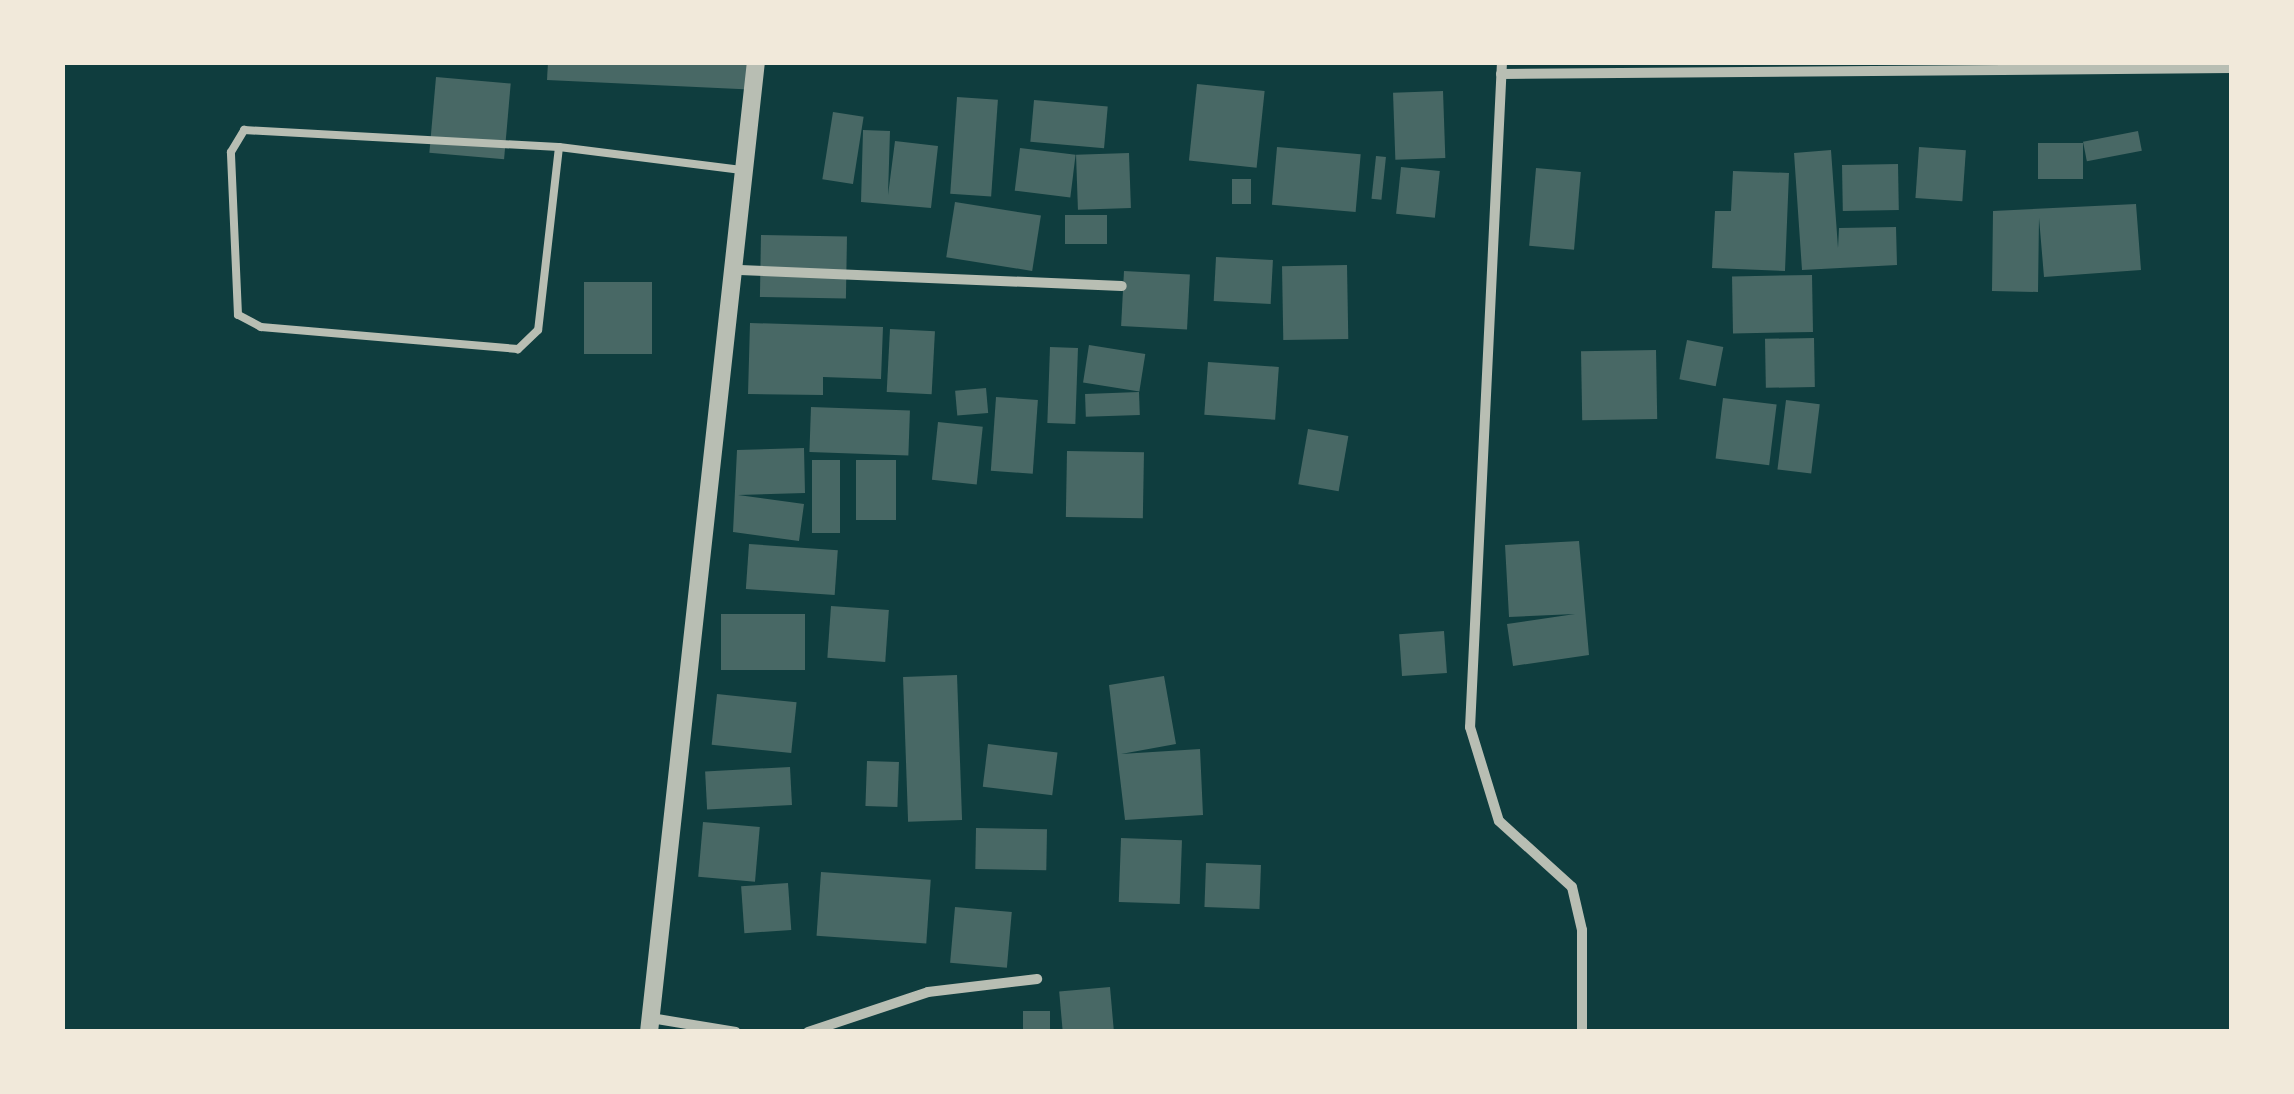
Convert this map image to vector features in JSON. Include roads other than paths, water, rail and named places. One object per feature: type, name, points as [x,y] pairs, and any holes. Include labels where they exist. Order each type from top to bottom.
[{"type":"street","points":[[736,1032],[650,1024],[740,270],[756,62]]},
{"type":"street","points":[[1582,1032],[1582,930],[1572,887],[1499,821],[1470,727],[1502,68],[2232,68]]},
{"type":"street","points":[[740,270],[1122,286]]},
{"type":"street","points":[[808,1032],[928,992],[1037,979]]},
{"type":"lane","points":[[558,148],[538,330],[518,348],[261,328],[238,315],[231,152],[244,130],[558,148],[746,170]]}]
